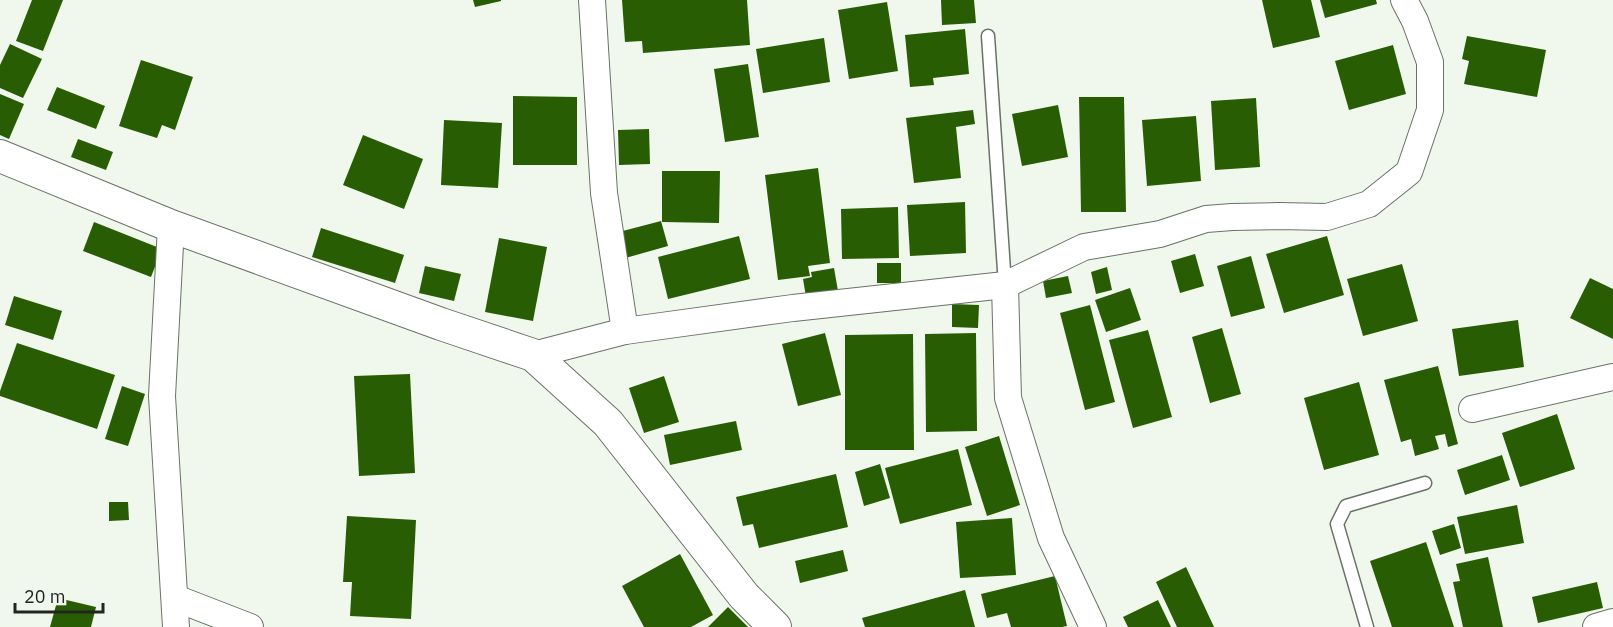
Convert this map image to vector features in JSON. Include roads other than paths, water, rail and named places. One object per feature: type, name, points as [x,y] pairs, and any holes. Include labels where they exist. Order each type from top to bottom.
[{"type":"street","points":[[592,0],[604,193],[625,331]]},
{"type":"street","points":[[533,355],[625,331],[793,308],[1005,285],[1084,247],[1160,234],[1206,219],[1267,216],[1326,218],[1369,204],[1409,172],[1430,110],[1430,62],[1415,21],[1404,0]]},
{"type":"street","points":[[0,156],[171,225],[441,324],[533,355],[608,423],[744,596],[775,627]]},
{"type":"street","points":[[171,225],[162,396],[176,627]]},
{"type":"street","points":[[1005,285],[1008,398],[1051,538],[1093,627]]},
{"type":"street","points":[[1472,409],[1613,377]]},
{"type":"street","points":[[175,598],[250,627]]},
{"type":"street","points":[[1597,627],[1613,622]]},
{"type":"lane","points":[[988,36],[1005,285]]},
{"type":"lane","points":[[1368,627],[1337,524],[1346,506],[1425,483]]}]
